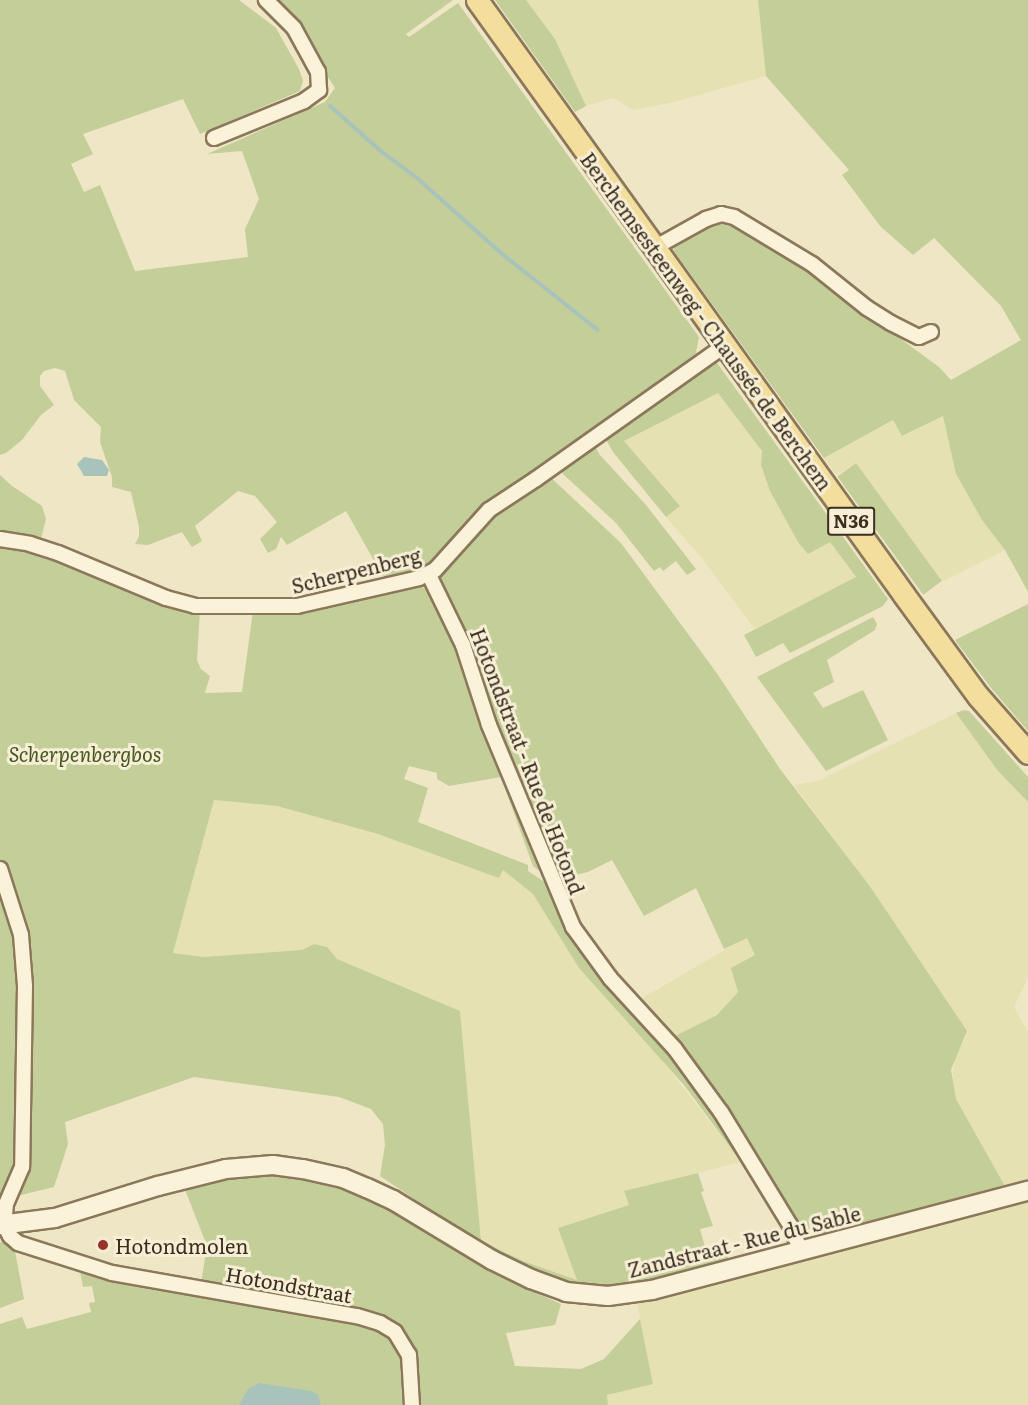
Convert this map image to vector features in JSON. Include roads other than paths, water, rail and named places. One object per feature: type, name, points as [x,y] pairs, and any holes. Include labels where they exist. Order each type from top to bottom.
[{"type":"main road","name":"Berchemsesteenweg - Chaussée de Berchem","points":[[477,0],[965,678],[1028,753]]},
{"type":"main road","name":"Zandstraat - Rue du Sable","points":[[3,1221],[64,1215],[158,1186],[226,1169],[273,1166],[329,1174],[368,1188],[393,1200],[492,1260],[566,1293],[608,1296],[652,1290],[1028,1191]]},
{"type":"street","points":[[214,138],[304,101],[319,90],[318,72],[294,27],[266,0]]},
{"type":"street","points":[[654,248],[706,219],[721,214],[734,217],[812,264],[867,308],[891,323],[919,337],[931,332]]},
{"type":"street","name":"Scherpenberg","points":[[0,539],[30,544],[57,553],[166,598],[195,606],[297,606],[429,575],[489,510],[725,345]]},
{"type":"street","name":"Hotondstraat - Rue de Hotond","points":[[429,575],[463,645],[489,725],[573,927],[609,978],[675,1050],[722,1112],[790,1225],[801,1251]]},
{"type":"street","points":[[0,869],[21,934],[25,986],[22,1167],[20,1176],[8,1198],[3,1221]]},
{"type":"street","name":"Hotondstraat","points":[[3,1221],[18,1243],[112,1273],[357,1316],[380,1323],[395,1332],[409,1355],[412,1405]]},
{"type":"water","points":[[84,457],[102,460],[109,470],[107,476],[84,476],[77,464]]},
{"type":"water","points":[[259,1383],[311,1391],[318,1395],[321,1405],[239,1405],[248,1389]]},
{"type":"waterway","points":[[330,106],[382,152],[417,178],[502,254],[598,330]]},
{"type":"place","name":"Hotondmolen","points":[[103,1245]]},
{"type":"park label","name":"Scherpenbergbos","points":[[85,753]]}]
